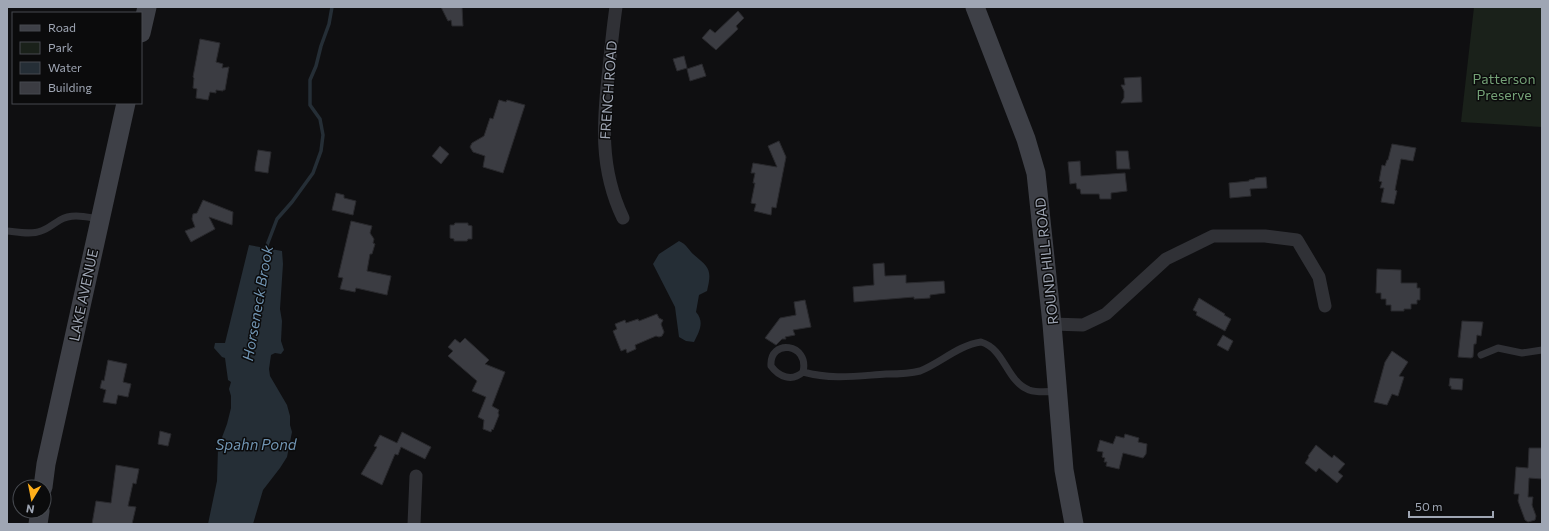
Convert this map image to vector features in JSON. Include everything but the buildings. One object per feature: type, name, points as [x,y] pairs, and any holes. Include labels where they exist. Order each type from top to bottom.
[{"type":"street","points":[[142,29],[147,7]]},
{"type":"street","name":"FRENCH ROAD","points":[[616,7],[604,114],[603,141],[611,190],[623,218]]},
{"type":"street","name":"ROUND HILL ROAD","points":[[975,7],[1026,139],[1036,172],[1052,324],[1064,470],[1074,524]]},
{"type":"street","name":"LAKE AVENUE","points":[[44,479],[99,219],[126,104]]},
{"type":"street","points":[[1052,324],[1083,326],[1106,314],[1166,259],[1213,236],[1265,236],[1297,240],[1319,277],[1325,306]]},
{"type":"street","points":[[414,524],[416,476]]},
{"type":"lane","points":[[7,231],[28,233],[40,232],[60,220],[72,216],[99,219]]},
{"type":"lane","points":[[803,372],[817,376],[839,378],[905,374],[919,371],[968,346],[981,342],[992,347],[1016,381],[1022,386],[1035,391],[1057,391]]},
{"type":"lane","points":[[784,347],[797,350],[803,356],[805,367],[803,372],[798,377],[790,378],[779,374],[771,366],[772,355],[777,349],[784,347]]},
{"type":"lane","points":[[1481,355],[1498,348],[1522,353],[1542,350]]},
{"type":"green space","name":"Patterson Preserve","points":[[1474,7],[1542,7],[1542,127],[1461,122]]},
{"type":"water","points":[[679,241],[706,266],[709,274],[707,291],[699,295],[696,312],[701,323],[694,342],[686,341],[679,337],[675,307],[653,264],[659,254]]},
{"type":"water","name":"Spahn Pond","points":[[249,245],[282,251],[283,264],[280,309],[282,321],[281,341],[284,350],[281,354],[275,353],[271,355],[269,369],[270,376],[287,405],[292,432],[287,457],[263,490],[253,524],[208,524],[217,481],[218,448],[231,408],[231,396],[229,389],[231,382],[228,380],[225,358],[222,357],[214,348],[215,343],[225,343]]},
{"type":"waterway","name":"Horseneck Brook","points":[[264,253],[277,219],[292,202],[313,173],[321,151],[323,135],[320,119],[310,105],[310,80],[329,24],[332,7]]}]
